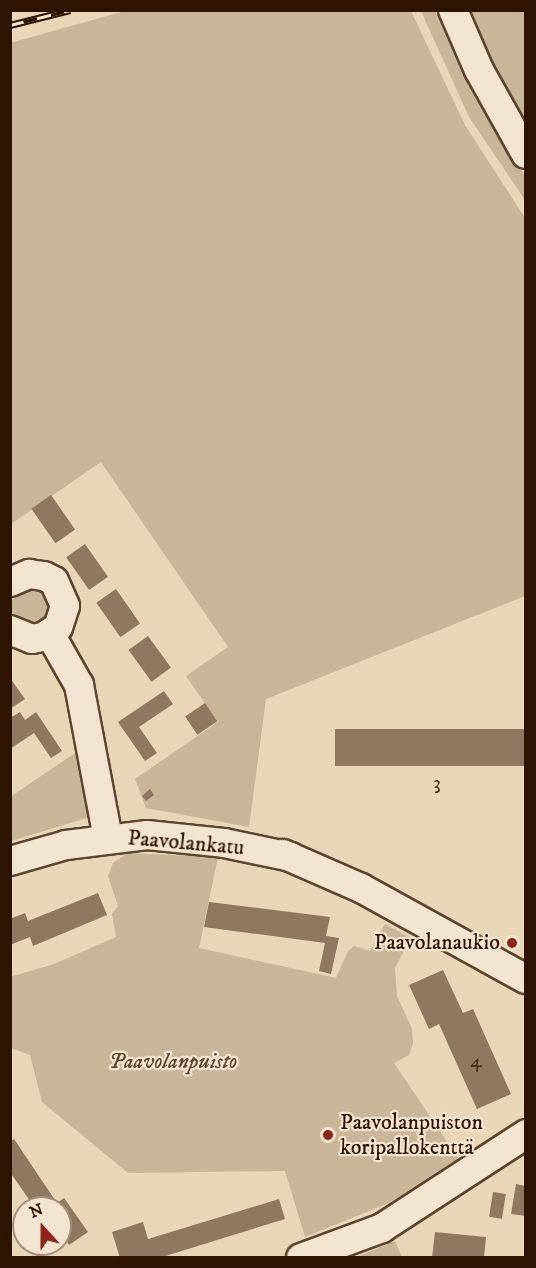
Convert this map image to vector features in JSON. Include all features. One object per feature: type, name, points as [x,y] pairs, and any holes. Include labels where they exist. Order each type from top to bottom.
[{"type":"street","points":[[453,10],[479,70],[525,154]]},
{"type":"street","points":[[10,582],[29,574],[54,581],[65,606],[58,627],[50,634],[32,639],[10,630]]},
{"type":"street","points":[[50,634],[79,685],[108,838]]},
{"type":"street","name":"Paavolankatu","points":[[10,861],[108,838],[147,835],[224,843],[287,856],[361,888],[525,979]]},
{"type":"street","points":[[301,1257],[382,1228],[525,1134]]},
{"type":"green space","points":[[125,11],[411,11],[465,125],[525,218],[525,596],[266,699],[249,827],[146,808],[135,779],[218,722],[186,676],[228,647],[101,462],[11,524],[10,43]]},
{"type":"green space","points":[[421,11],[436,11],[485,108],[525,176],[525,200],[469,117]]},
{"type":"green space","points":[[467,11],[525,11],[525,133],[508,103]]},
{"type":"green space","points":[[30,587],[43,593],[49,606],[43,619],[30,625],[17,619],[11,606],[17,593]]},
{"type":"green space","points":[[81,749],[90,817],[11,841],[10,797]]},
{"type":"green space","name":"Paavolanpuisto","points":[[128,853],[218,857],[199,948],[336,978],[348,951],[354,946],[370,951],[385,924],[411,938],[395,968],[397,996],[412,1029],[413,1044],[409,1055],[394,1063],[458,1158],[389,1203],[305,1237],[285,1171],[128,1173],[42,1102],[30,1055],[11,1048],[10,977],[54,964],[116,937],[112,914],[118,906],[108,876],[113,863]]},
{"type":"green space","points":[[395,1241],[402,1257],[357,1257]]},
{"type":"building","points":[[51,495],[75,529],[55,543],[31,509]]},
{"type":"building","points":[[85,544],[108,577],[89,590],[66,557]]},
{"type":"building","points":[[116,589],[140,623],[120,637],[96,603]]},
{"type":"building","points":[[148,636],[171,668],[152,682],[129,650]]},
{"type":"building","points":[[10,678],[25,699],[10,709]]},
{"type":"building","points":[[164,691],[173,704],[139,727],[157,753],[145,761],[118,722]]},
{"type":"building","points":[[205,703],[217,721],[197,735],[185,716]]},
{"type":"building","points":[[20,712],[25,720],[36,712],[62,751],[51,758],[34,733],[10,749],[10,718]]},
{"type":"building","points":[[335,729],[526,729],[526,766],[335,766]]},
{"type":"building","points":[[150,789],[154,795],[146,801],[142,796]]},
{"type":"building","points":[[98,893],[107,915],[33,946],[30,937],[10,945],[10,919],[25,913],[28,921]]},
{"type":"building","points":[[209,902],[330,917],[326,936],[339,938],[331,974],[319,971],[325,943],[204,927]]},
{"type":"building","points":[[443,970],[463,1013],[473,1009],[511,1094],[477,1109],[439,1024],[429,1029],[409,985]]},
{"type":"building","points":[[14,1139],[52,1196],[27,1196],[10,1172],[10,1142]]},
{"type":"building","points":[[516,1184],[526,1186],[526,1216],[511,1214]]},
{"type":"building","points":[[493,1192],[506,1194],[502,1219],[489,1217]]},
{"type":"building","points":[[279,1199],[285,1219],[159,1258],[120,1258],[112,1232],[143,1222],[148,1239]]},
{"type":"building","points":[[72,1209],[88,1232],[72,1243]]},
{"type":"building","points":[[435,1232],[486,1237],[484,1258],[432,1258]]},
{"type":"railway","points":[[10,25],[70,10]]},
{"type":"place","name":"Paavolanaukio","points":[[512,943]]},
{"type":"place","name":"Paavolanpuiston koripallokenttä","points":[[328,1135]]}]
